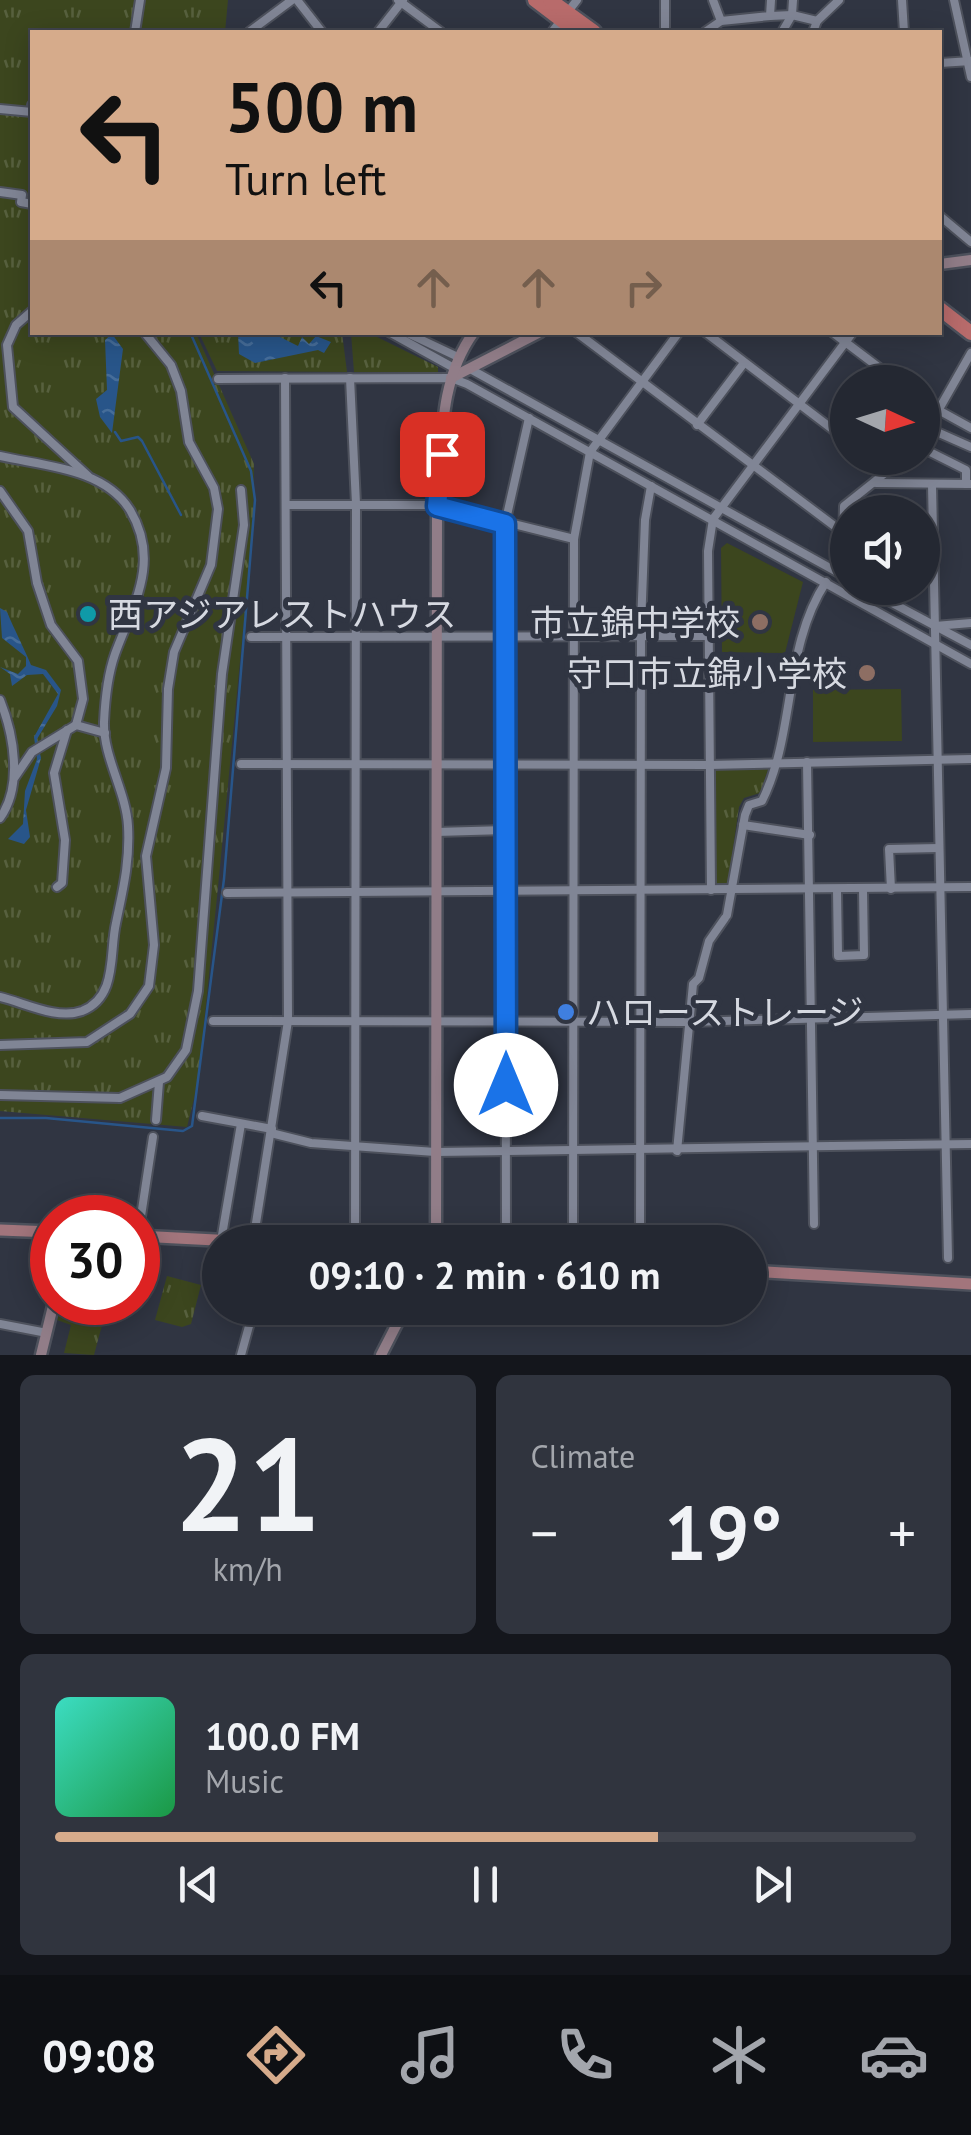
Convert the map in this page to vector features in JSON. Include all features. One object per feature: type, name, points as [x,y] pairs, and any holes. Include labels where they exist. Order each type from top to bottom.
[{"type":"highway","points":[[535,0],[560,22],[587,30]]},
{"type":"highway","points":[[550,0],[560,22]]},
{"type":"highway","points":[[942,299],[971,321]]},
{"type":"highway","points":[[942,310],[971,332]]},
{"type":"main road","points":[[0,1230],[30,1231]]},
{"type":"main road","points":[[160,1237],[202,1239]]},
{"type":"main road","points":[[767,1272],[971,1284]]},
{"type":"street","points":[[135,30],[140,0]]},
{"type":"street","points":[[251,30],[295,0],[320,30]]},
{"type":"street","points":[[560,22],[577,0]]},
{"type":"street","points":[[664,0],[665,30]]},
{"type":"street","points":[[713,0],[720,20]]},
{"type":"street","points":[[770,16],[771,0]]},
{"type":"street","points":[[783,30],[792,15],[793,0]]},
{"type":"street","points":[[814,30],[817,21],[839,0]]},
{"type":"street","points":[[902,0],[904,30]]},
{"type":"street","points":[[954,0],[971,77]]},
{"type":"street","points":[[379,30],[401,1],[438,30]]},
{"type":"street","points":[[708,30],[720,20],[792,15],[817,21]]},
{"type":"street","points":[[942,63],[969,61]]},
{"type":"street","points":[[0,109],[30,112]]},
{"type":"street","points":[[0,192],[22,195],[21,202],[30,204]]},
{"type":"street","points":[[942,218],[971,242]]},
{"type":"street","points":[[942,264],[971,260]]},
{"type":"street","points":[[0,997],[53,1012],[75,1012],[93,1004],[108,982],[130,863],[126,816],[105,734],[111,668],[140,598],[145,562],[142,538],[127,506],[15,412],[4,362],[4,338],[30,313]]},
{"type":"street","points":[[0,1045],[69,1046],[109,1032],[140,1002],[151,974],[154,944],[146,856],[166,768],[168,688],[174,652],[211,565],[218,509],[214,488],[189,442],[181,391],[171,365],[146,335]]},
{"type":"street","points":[[394,335],[454,368]]},
{"type":"street","points":[[409,335],[530,418],[971,664]]},
{"type":"street","points":[[436,1225],[437,506],[445,396],[470,335]]},
{"type":"street","points":[[472,370],[535,335]]},
{"type":"street","points":[[580,335],[830,523]]},
{"type":"street","points":[[573,1225],[574,539],[590,452],[677,335]]},
{"type":"street","points":[[709,335],[830,428]]},
{"type":"street","points":[[836,335],[875,365]]},
{"type":"street","points":[[711,890],[708,551],[713,519],[851,335]]},
{"type":"street","points":[[940,412],[971,353]]},
{"type":"street","points":[[697,426],[744,362]]},
{"type":"street","points":[[218,378],[350,378],[454,368],[472,370],[830,568]]},
{"type":"street","points":[[257,1225],[288,1021],[286,378]]},
{"type":"street","points":[[350,378],[356,504],[355,1225]]},
{"type":"street","points":[[940,414],[971,428]]},
{"type":"street","points":[[506,1225],[505,524],[530,418]]},
{"type":"street","points":[[940,433],[971,447]]},
{"type":"street","points":[[0,456],[88,476]]},
{"type":"street","points":[[876,482],[968,484],[966,470],[940,457]]},
{"type":"street","points":[[856,495],[882,475]]},
{"type":"street","points":[[932,485],[948,1258]]},
{"type":"street","points":[[640,1225],[641,636],[645,520],[651,486]]},
{"type":"street","points":[[0,1094],[120,1098],[159,1082],[186,1050],[196,1012],[222,674],[244,524],[242,490]]},
{"type":"street","points":[[0,491],[28,531],[36,584],[51,624],[78,661],[83,699],[76,725],[32,752],[15,776],[0,818]]},
{"type":"street","points":[[287,505],[437,506],[574,539]]},
{"type":"street","points":[[677,1151],[693,984],[700,978],[709,940],[726,916],[749,805],[762,802],[779,762],[803,632],[826,582]]},
{"type":"street","points":[[896,605],[971,644]]},
{"type":"street","points":[[935,626],[971,622]]},
{"type":"street","points":[[251,637],[708,636]]},
{"type":"street","points":[[0,700],[15,776]]},
{"type":"street","points":[[76,725],[105,734]]},
{"type":"street","points":[[57,888],[62,883],[64,840],[54,773],[67,730]]},
{"type":"street","points":[[241,764],[709,765],[971,759]]},
{"type":"street","points":[[807,762],[814,1224]]},
{"type":"street","points":[[743,825],[810,835]]},
{"type":"street","points":[[435,832],[506,830]]},
{"type":"street","points":[[891,889],[890,849],[939,848]]},
{"type":"street","points":[[227,893],[506,894],[971,887]]},
{"type":"street","points":[[837,890],[838,956],[864,955],[863,890]]},
{"type":"street","points":[[213,1021],[689,1022],[971,1014]]},
{"type":"street","points":[[156,1120],[159,1082]]},
{"type":"street","points":[[202,1116],[354,1148],[435,1152],[971,1144]]},
{"type":"street","points":[[224,1225],[241,1124]]},
{"type":"street","points":[[144,1195],[153,1137]]},
{"type":"street","points":[[0,1324],[47,1333]]},
{"type":"street","points":[[43,1355],[49,1325]]},
{"type":"street","points":[[242,1355],[250,1325]]},
{"type":"street","points":[[381,1355],[396,1325]]},
{"type":"green space","points":[[0,0],[228,0],[225,30],[30,30],[30,335],[197,335],[254,464],[253,528],[198,1082],[187,1127],[0,1111]]},
{"type":"green space","points":[[200,335],[342,335],[347,372],[217,371]]},
{"type":"green space","points":[[351,335],[373,335],[438,367],[438,372],[354,372]]},
{"type":"green space","points":[[727,543],[803,582],[785,653],[722,652],[721,548]]},
{"type":"green space","points":[[901,689],[902,741],[813,742],[813,690]]},
{"type":"green space","points":[[769,767],[760,793],[744,798],[739,807],[728,883],[714,884],[714,769]]},
{"type":"green space","points":[[167,1276],[201,1285],[191,1324],[182,1327],[160,1321]]},
{"type":"green space","points":[[71,1325],[102,1325],[94,1355],[64,1353]]},
{"type":"water","points":[[113,335],[123,349],[112,433],[100,417],[96,399],[107,390],[105,340]]},
{"type":"water","points":[[238,335],[276,335],[298,346],[302,337],[309,344],[316,336],[331,342],[324,353],[318,350],[255,363],[239,354]]},
{"type":"water","points":[[0,608],[7,612],[31,665],[46,670],[61,690],[57,706],[37,739],[41,758],[26,810],[30,837],[24,844],[8,839],[23,824],[25,791],[37,759],[34,737],[58,694],[43,674],[27,675],[12,686],[10,674],[0,667],[18,674],[26,666],[26,657],[2,638]]},
{"type":"waterway","points":[[0,1118],[46,1118],[183,1131],[192,1126],[224,879],[255,500],[251,471],[191,335]]},
{"type":"waterway","points":[[115,432],[121,441],[138,437],[142,441],[181,515]]},
{"type":"place","name":"西アジアレストハウス","points":[[88,614]]},
{"type":"place","name":"市立錦中学校","points":[[760,622]]},
{"type":"place","name":"守口市立錦小学校","points":[[867,673]]},
{"type":"place","name":"ハローストレージ","points":[[566,1012]]},
{"type":"route","points":[[442,454],[437,506],[505,524],[506,1085]]}]
